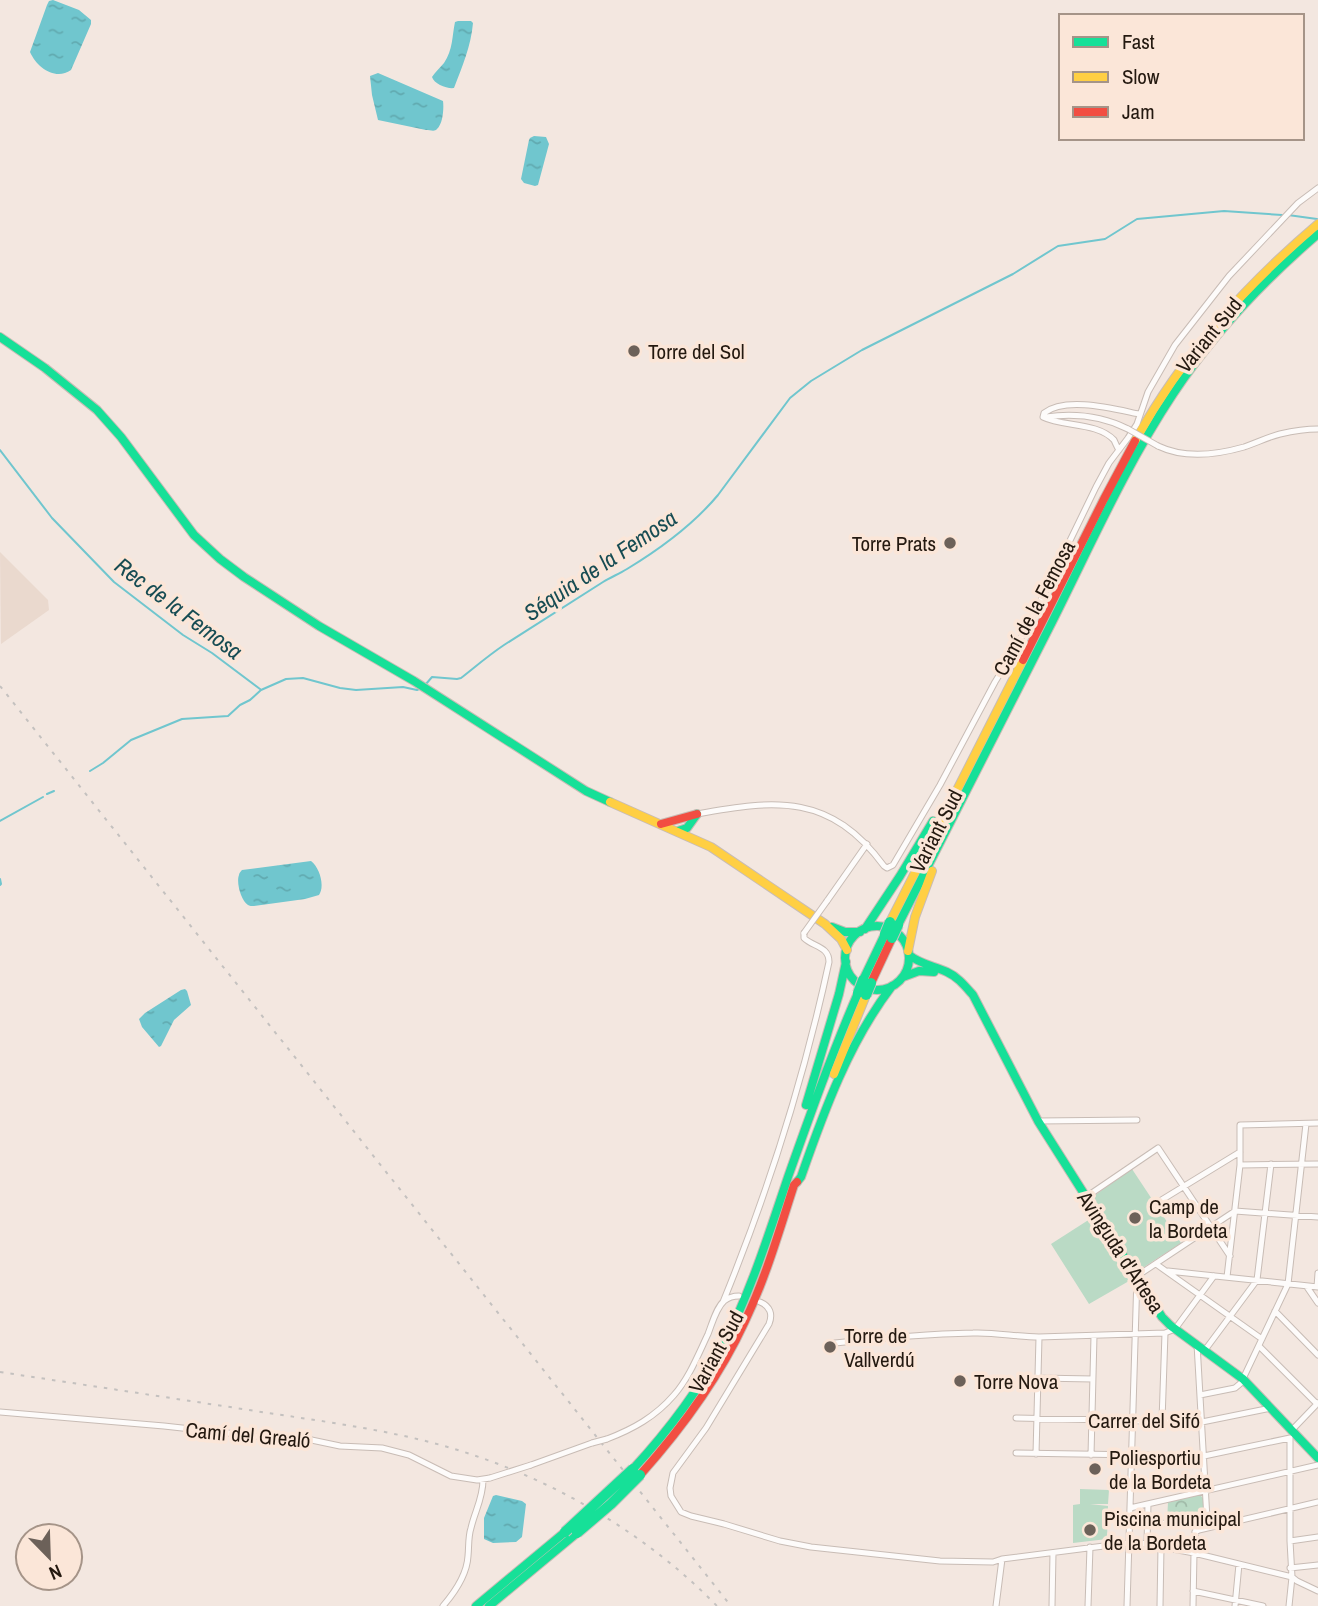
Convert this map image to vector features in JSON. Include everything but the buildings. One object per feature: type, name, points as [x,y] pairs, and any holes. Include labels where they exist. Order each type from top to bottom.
[{"type":"main road","points":[[1309,233],[1318,218]]},
{"type":"main road","points":[[903,977],[907,969],[913,923],[922,896],[957,816],[1000,730],[1000,723],[1135,460],[1173,394],[1204,351],[1242,305],[1283,265],[1318,224]]},
{"type":"main road","name":"Variant Sud","points":[[636,1472],[701,1381],[732,1326],[755,1271],[814,1103],[867,982],[1012,682],[1120,470],[1174,378],[1204,338],[1266,270],[1309,233]]},
{"type":"main road","points":[[0,337],[45,368],[97,410],[121,437],[194,535],[220,559],[319,626],[422,687],[586,791],[661,824],[682,828],[825,924],[841,939],[847,950]]},
{"type":"main road","points":[[755,1271],[756,1260],[801,1124],[839,994],[850,942],[862,931],[923,839],[1006,687],[1012,682]]},
{"type":"main road","name":"Variant Sud","points":[[894,924],[1000,723]]},
{"type":"main road","points":[[682,828],[697,814]]},
{"type":"main road","points":[[825,924],[842,931],[862,931],[877,926],[894,931],[918,962],[948,972],[969,989],[974,999]]},
{"type":"main road","points":[[846,962],[851,975],[861,985],[879,990],[892,986]]},
{"type":"main road","points":[[489,1606],[611,1504],[636,1472],[688,1417],[731,1349],[756,1296],[794,1185],[801,1177],[823,1116],[845,1065],[880,1001],[903,977],[919,971],[939,971],[958,979]]},
{"type":"main road","points":[[929,971],[953,980],[974,999]]},
{"type":"main road","name":"Variant Sud","points":[[794,1185],[862,994]]},
{"type":"main road","name":"Avinguda d'Artesa","points":[[974,999],[1036,1118],[1137,1276],[1141,1294],[1162,1317],[1170,1331],[1201,1347],[1243,1379],[1292,1434],[1318,1458]]},
{"type":"main road","points":[[476,1606],[636,1472]]},
{"type":"street","name":"Camí de la Femosa","points":[[697,814],[785,804],[804,808],[832,818],[867,844],[884,866],[887,868],[893,865],[1014,651],[1096,487],[1109,463],[1137,424],[1148,392],[1175,345],[1229,276],[1298,203],[1318,188]]},
{"type":"street","points":[[1043,417],[1047,409],[1068,405],[1098,405],[1139,414]]},
{"type":"street","points":[[1043,417],[1073,415],[1106,420],[1158,446],[1176,453],[1194,455],[1242,447],[1290,432],[1318,429]]},
{"type":"street","points":[[1043,417],[1052,422],[1100,431],[1114,440],[1119,450]]},
{"type":"street","points":[[443,1606],[466,1570],[470,1532],[487,1479],[607,1439],[646,1420],[673,1396],[695,1362],[747,1244],[803,1069],[829,962],[829,955],[823,949],[807,942],[804,933],[867,844]]},
{"type":"street","points":[[1036,1118],[1137,1120]]},
{"type":"street","points":[[1200,1395],[1235,1388],[1243,1379],[1288,1284],[1306,1124]]},
{"type":"street","points":[[1227,1277],[1240,1165],[1240,1125],[1318,1124]]},
{"type":"street","points":[[1086,1197],[1158,1148],[1230,1256]]},
{"type":"street","points":[[1155,1204],[1240,1152]]},
{"type":"street","points":[[1211,1527],[1207,1518],[1200,1395],[1201,1347],[1257,1280],[1271,1164]]},
{"type":"street","points":[[1240,1165],[1318,1164]]},
{"type":"street","points":[[1137,1276],[1235,1211],[1318,1217]]},
{"type":"street","points":[[1016,1453],[1204,1456],[1292,1434],[1317,1404],[1260,1342],[1229,1316],[1156,1264]]},
{"type":"street","points":[[1168,1271],[1307,1287],[1317,1287],[1318,1273]]},
{"type":"street","points":[[1163,1421],[1170,1331],[1214,1276]]},
{"type":"street","points":[[1307,1287],[1318,1303]]},
{"type":"street","points":[[1128,1605],[1135,1334],[1141,1294]]},
{"type":"street","points":[[723,1302],[730,1297],[739,1296]]},
{"type":"street","points":[[760,1302],[770,1310],[769,1324],[706,1428],[673,1473],[671,1496],[681,1512],[780,1541],[811,1547],[940,1561],[993,1562],[1090,1547],[1146,1544],[1292,1577],[1318,1591]]},
{"type":"street","points":[[1275,1311],[1318,1355]]},
{"type":"street","points":[[835,1343],[973,1333],[1039,1337],[1170,1331]]},
{"type":"street","points":[[1091,1455],[1094,1336]]},
{"type":"street","points":[[1036,1454],[1039,1337]]},
{"type":"street","points":[[1038,1378],[1093,1379]]},
{"type":"street","name":"Carrer del Sifó","points":[[1016,1418],[1202,1422],[1271,1408]]},
{"type":"street","name":"Camí del Grealó","points":[[0,1412],[254,1436],[302,1438],[340,1446],[382,1448],[409,1455],[451,1476],[470,1480],[487,1479]]},
{"type":"street","points":[[1289,1606],[1292,1577],[1292,1434]]},
{"type":"street","points":[[1130,1508],[1318,1465]]},
{"type":"street","points":[[1147,1522],[1199,1530],[1318,1502]]},
{"type":"street","points":[[1146,1544],[1148,1504]]},
{"type":"street","points":[[1194,1606],[1196,1529],[1207,1518]]},
{"type":"street","points":[[1290,1541],[1318,1537]]},
{"type":"street","points":[[1088,1606],[1090,1547]]},
{"type":"street","points":[[1160,1606],[1161,1547]]},
{"type":"street","points":[[1052,1606],[1053,1553]]},
{"type":"street","points":[[997,1606],[1002,1559]]},
{"type":"street","points":[[1235,1603],[1239,1564]]},
{"type":"street","points":[[1290,1568],[1318,1565]]},
{"type":"street","points":[[1193,1591],[1235,1603],[1263,1606]]},
{"type":"shaded area","points":[[0,552],[48,600],[49,610],[1,644]]},
{"type":"green space","name":"Camp de la Bordeta","points":[[1132,1169],[1181,1243],[1144,1267],[1134,1265],[1091,1198]]},
{"type":"green space","points":[[1090,1219],[1129,1281],[1089,1304],[1051,1244]]},
{"type":"green space","name":"Piscina municipal de la Bordeta","points":[[1080,1489],[1109,1490],[1108,1504],[1090,1504],[1108,1506],[1107,1539],[1073,1543],[1073,1505],[1080,1504]]},
{"type":"green space","points":[[1200,1495],[1203,1498],[1204,1513],[1200,1521],[1167,1522],[1168,1502]]},
{"type":"water","points":[[53,0],[79,10],[91,20],[71,70],[59,74],[42,68],[30,52],[47,5]]},
{"type":"water","points":[[455,22],[473,23],[470,40],[454,88],[444,87],[432,77],[447,58]]},
{"type":"water","points":[[378,73],[443,101],[439,127],[434,131],[378,120],[370,76]]},
{"type":"water","points":[[534,136],[546,137],[549,144],[538,185],[535,186],[524,183],[521,179],[529,140]]},
{"type":"water","points":[[311,861],[321,877],[319,895],[254,906],[243,900],[238,882],[242,870]]},
{"type":"water","points":[[185,989],[191,1005],[174,1020],[159,1047],[142,1027],[139,1019]]},
{"type":"water","points":[[493,1496],[526,1504],[522,1537],[516,1542],[493,1543],[484,1539],[484,1518]]},
{"type":"waterway","name":"Séquia de la Femosa","points":[[426,684],[432,677],[461,678],[504,645],[676,536],[718,495],[790,398],[811,381],[862,350],[1013,274],[1058,246],[1105,239],[1137,219],[1224,211],[1282,215]]},
{"type":"waterway","name":"Séquia de la Femosa","points":[[1288,215],[1317,219]]},
{"type":"waterway","name":"Rec de la Femosa","points":[[0,450],[52,518],[114,582],[260,689]]},
{"type":"waterway","name":"Séquia de la Femosa","points":[[90,771],[131,740],[182,719],[228,716],[261,690],[286,679],[303,678],[356,690],[421,688]]},
{"type":"waterway","name":"Séquia de la Femosa","points":[[47,794],[54,791]]},
{"type":"waterway","name":"Séquia de la Femosa","points":[[0,821],[43,797]]},
{"type":"waterway","name":"Séquia de la Femosa","points":[[0,879],[0,885]]},
{"type":"railway","points":[[0,686],[731,1606]]},
{"type":"railway","points":[[0,1372],[341,1424],[404,1436],[491,1461],[533,1478],[612,1521],[685,1575],[717,1606]]},
{"type":"traffic: fast","points":[[898,925],[1108,509],[1155,422],[1188,372],[1222,329],[1258,289],[1318,234]]},
{"type":"traffic: fast","points":[[0,337],[45,368],[97,410],[121,437],[194,535],[220,559],[319,626],[414,681],[586,791],[610,802]]},
{"type":"traffic: fast","points":[[678,831],[687,828],[697,814]]},
{"type":"traffic: fast","points":[[865,929],[933,821]]},
{"type":"traffic: fast","points":[[885,934],[890,922]]},
{"type":"traffic: fast","points":[[892,938],[898,925]]},
{"type":"traffic: fast","points":[[877,926],[895,932],[903,940],[909,958],[903,976],[895,984],[877,990],[859,984],[851,976],[845,958],[851,940],[859,932],[877,926]]},
{"type":"traffic: fast","points":[[832,927],[845,932],[860,932]]},
{"type":"traffic: fast","points":[[863,980],[885,934]]},
{"type":"traffic: fast","points":[[909,955],[951,974],[973,995],[1038,1121],[1162,1317],[1243,1379],[1318,1458]]},
{"type":"traffic: fast","points":[[806,1105],[846,962]]},
{"type":"traffic: fast","points":[[903,977],[919,971],[934,972]]},
{"type":"traffic: fast","points":[[858,993],[863,980]]},
{"type":"traffic: fast","points":[[866,995],[871,983]]},
{"type":"traffic: fast","points":[[797,1182],[850,1054],[892,986]]},
{"type":"traffic: fast","points":[[633,1469],[671,1425],[693,1394],[714,1362],[733,1325],[759,1262],[813,1107],[858,993]]},
{"type":"traffic: fast","points":[[565,1532],[633,1469]]},
{"type":"traffic: fast","points":[[577,1533],[640,1475]]},
{"type":"traffic: fast","points":[[476,1606],[565,1532]]},
{"type":"traffic: fast","points":[[489,1606],[577,1533]]},
{"type":"traffic: slow","points":[[1135,441],[1173,380],[1216,324],[1265,273],[1318,224]]},
{"type":"traffic: slow","points":[[890,922],[1023,660]]},
{"type":"traffic: slow","points":[[610,802],[711,847],[825,924],[841,939],[847,950]]},
{"type":"traffic: slow","points":[[908,951],[915,917],[932,871]]},
{"type":"traffic: slow","points":[[834,1074],[866,995]]},
{"type":"traffic: jam","points":[[1023,660],[1135,441]]},
{"type":"traffic: jam","points":[[661,824],[697,814]]},
{"type":"traffic: jam","points":[[871,983],[892,938]]},
{"type":"traffic: jam","points":[[640,1475],[698,1402],[724,1363],[759,1288],[797,1182]]},
{"type":"place","name":"Torre del Sol","points":[[634,351]]},
{"type":"place","name":"Torre Prats","points":[[950,543]]},
{"type":"place","name":"Camp de la Bordeta","points":[[1135,1218]]},
{"type":"place","name":"Torre de Vallverdú","points":[[830,1347]]},
{"type":"place","name":"Torre Nova","points":[[960,1381]]},
{"type":"place","name":"Poliesportiu de la Bordeta","points":[[1095,1469]]},
{"type":"place","name":"Piscina municipal de la Bordeta","points":[[1090,1530]]}]
